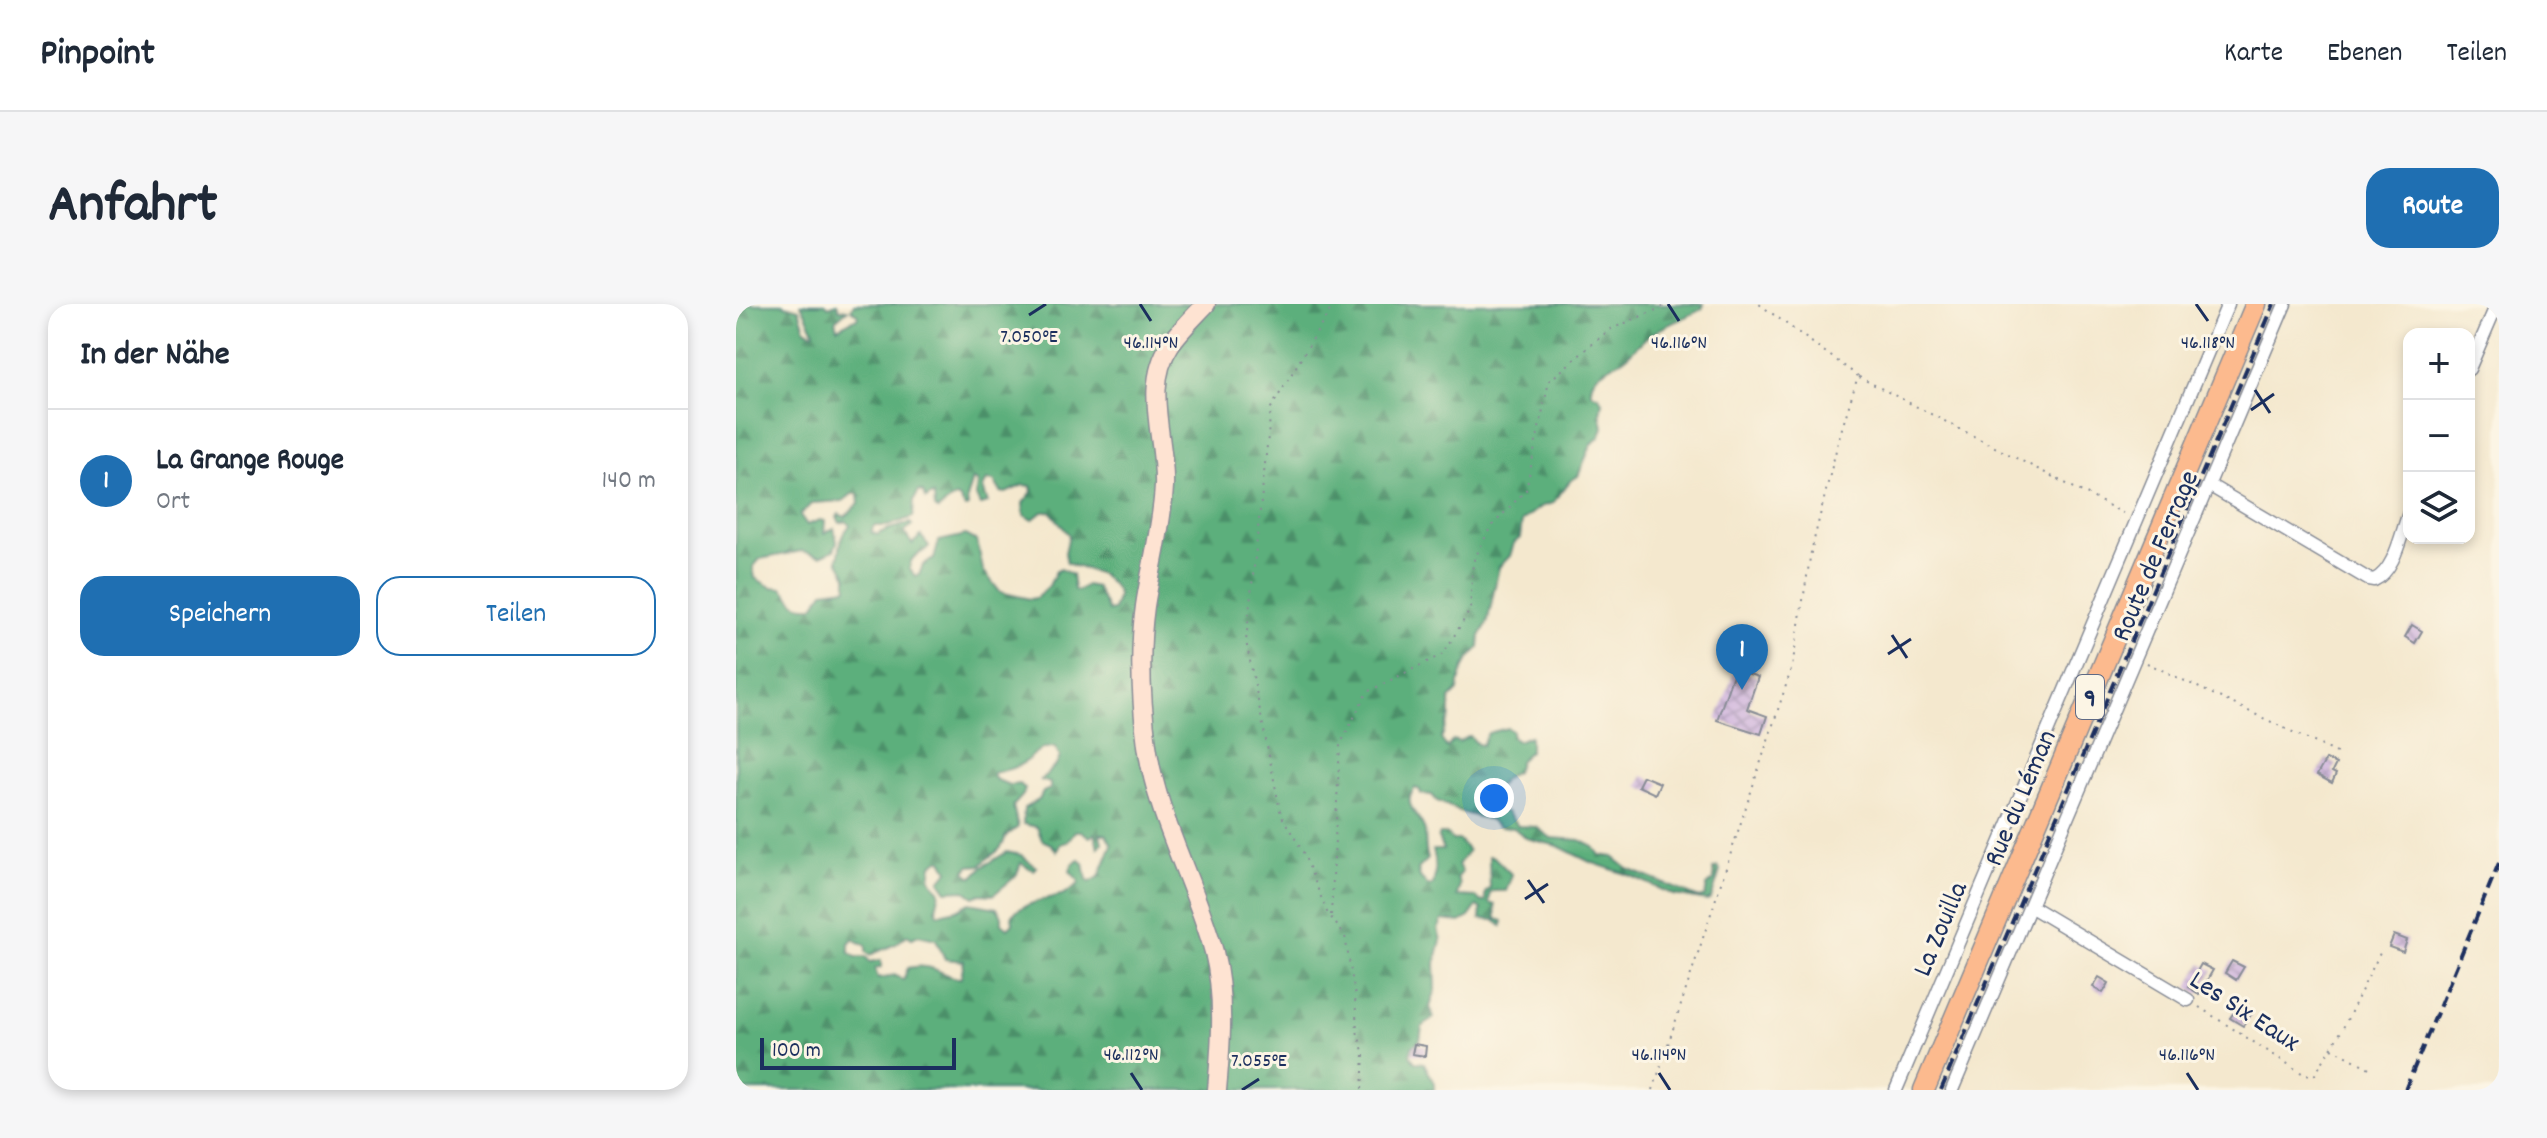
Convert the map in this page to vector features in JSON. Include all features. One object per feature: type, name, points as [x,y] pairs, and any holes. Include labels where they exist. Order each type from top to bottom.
[{"type":"main road","name":"Rue du Léman","points":[[1924,1090],[2256,304]]},
{"type":"street","points":[[1206,304],[1170,345],[1155,380],[1163,455],[1163,491],[1145,607],[1143,662],[1147,747],[1156,787],[1192,881],[1217,966],[1221,1004],[1217,1090]]},
{"type":"street","name":"La Zouilla","points":[[1896,1090],[2228,304]]},
{"type":"street","name":"Route de Ferrage","points":[[1952,1090],[2285,304]]},
{"type":"street","points":[[2475,355],[2497,304]]},
{"type":"street","points":[[2209,485],[2368,579],[2374,580],[2384,574],[2403,529]]},
{"type":"street","name":"Les Six Eaux","points":[[2030,906],[2188,1000]]},
{"type":"path","points":[[1334,304],[1271,408],[1246,641],[1281,815],[1303,852],[1331,916],[1345,936],[1355,996],[1357,1031],[1364,1054],[1362,1090]]},
{"type":"path","points":[[1331,916],[1340,745],[1367,692],[1443,654],[1470,610],[1473,562],[1490,528],[1526,490],[1549,381],[1609,330],[1670,304]]},
{"type":"path","points":[[1759,304],[1858,376],[2137,520]]},
{"type":"path","points":[[1653,1090],[1792,667],[1811,552],[1858,376]]},
{"type":"path","points":[[2135,657],[2337,753]]},
{"type":"path","name":"Les Six Eaux","points":[[2188,1000],[2307,1076],[2315,1075],[2381,951]]},
{"type":"path","points":[[2331,1048],[2373,1070]]},
{"type":"green space","points":[[736,304],[781,304],[799,309],[805,329],[812,333],[814,331],[801,304],[825,304],[829,307],[837,304],[839,309],[847,310],[835,320],[837,328],[857,318],[858,315],[851,309],[854,304],[1704,304],[1702,309],[1652,333],[1593,381],[1591,393],[1599,396],[1602,402],[1600,413],[1603,427],[1600,436],[1591,445],[1578,476],[1570,481],[1553,503],[1540,507],[1522,521],[1520,538],[1514,543],[1510,556],[1499,567],[1479,648],[1467,662],[1458,691],[1450,699],[1450,716],[1441,739],[1447,748],[1453,740],[1459,742],[1470,736],[1482,745],[1488,733],[1507,728],[1517,741],[1530,736],[1530,751],[1519,761],[1516,772],[1496,788],[1485,810],[1506,812],[1518,826],[1536,827],[1551,838],[1580,840],[1594,847],[1600,855],[1613,857],[1628,869],[1699,898],[1705,896],[1707,886],[1714,880],[1713,869],[1718,867],[1720,871],[1711,899],[1707,901],[1674,895],[1558,846],[1526,838],[1514,828],[1499,827],[1490,820],[1464,813],[1437,801],[1432,795],[1421,794],[1415,788],[1410,800],[1425,831],[1428,859],[1418,869],[1428,886],[1433,885],[1435,876],[1433,850],[1443,850],[1438,838],[1440,834],[1459,840],[1468,851],[1458,865],[1462,872],[1457,878],[1460,884],[1457,896],[1485,901],[1485,893],[1490,888],[1489,856],[1494,857],[1512,875],[1506,891],[1490,893],[1489,903],[1495,905],[1496,919],[1503,921],[1502,926],[1494,920],[1480,919],[1481,909],[1477,906],[1469,917],[1460,922],[1442,920],[1438,930],[1441,940],[1435,964],[1436,989],[1430,1007],[1434,1018],[1422,1027],[1420,1040],[1412,1047],[1410,1055],[1415,1062],[1424,1063],[1434,1083],[1434,1090],[736,1090]],"holes":[[[973,479],[978,483],[976,496],[980,505],[988,503],[983,488],[987,480],[994,481],[1001,492],[1006,493],[1023,485],[1031,486],[1032,492],[1023,503],[1024,515],[1032,520],[1042,512],[1051,512],[1069,535],[1065,553],[1067,563],[1109,580],[1118,595],[1113,610],[1108,611],[1096,587],[1086,585],[1078,591],[1074,590],[1072,575],[1061,569],[1056,571],[1049,586],[1036,598],[1000,592],[983,570],[977,541],[966,535],[939,541],[934,559],[923,565],[919,575],[915,576],[910,564],[929,546],[921,536],[912,544],[904,532],[912,525],[885,530],[877,535],[871,532],[874,526],[888,526],[913,517],[914,500],[919,491],[926,499],[934,496],[938,510],[955,497],[965,508],[968,507]],[[852,494],[858,494],[859,503],[845,517],[839,514],[837,517],[840,523],[846,521],[850,525],[842,536],[838,560],[847,576],[847,588],[824,591],[814,606],[807,606],[795,602],[782,588],[771,587],[755,578],[753,567],[760,559],[802,551],[821,556],[834,550],[837,542],[834,528],[824,533],[825,521],[807,525],[800,515],[812,503],[843,501]],[[1055,747],[1060,757],[1041,780],[1050,783],[1050,789],[1024,808],[1023,824],[1037,827],[1042,840],[1057,851],[1060,844],[1067,842],[1075,831],[1090,837],[1095,833],[1098,848],[1102,843],[1100,834],[1106,834],[1112,845],[1099,877],[1090,882],[1087,880],[1084,863],[1079,860],[1070,871],[1079,881],[1078,885],[1063,894],[1016,911],[1008,928],[1002,923],[997,908],[970,903],[938,914],[936,908],[940,892],[930,878],[932,865],[939,860],[948,871],[940,881],[947,891],[964,890],[974,897],[993,895],[1016,876],[1021,863],[1033,870],[1036,867],[1021,855],[1007,852],[982,867],[973,877],[965,872],[969,866],[981,865],[999,850],[1005,837],[1018,827],[1013,806],[1025,789],[1020,784],[1009,785],[995,779],[993,773],[1017,766],[1045,748]],[[907,935],[936,939],[945,959],[964,961],[961,978],[917,966],[908,968],[903,980],[895,975],[878,978],[875,969],[881,967],[881,960],[870,962],[866,957],[856,957],[849,952],[849,943],[853,939],[866,945],[866,952],[870,955],[896,944]]]},
{"type":"building","points":[[2412,625],[2422,631],[2415,643],[2405,637]]},
{"type":"building","points":[[1735,669],[1758,677],[1747,709],[1767,716],[1761,734],[1717,720]]},
{"type":"building","points":[[2326,759],[2336,764],[2332,783],[2317,775]]},
{"type":"building","points":[[1643,776],[1660,783],[1655,794],[1638,786]]},
{"type":"building","points":[[2394,935],[2407,940],[2403,952],[2389,947]]},
{"type":"building","points":[[2232,961],[2244,967],[2236,980],[2225,973]]},
{"type":"building","points":[[2201,964],[2213,970],[2199,994],[2188,987]]},
{"type":"building","points":[[2099,977],[2109,983],[2103,993],[2093,987]]},
{"type":"building","points":[[2239,1005],[2252,1013],[2243,1026],[2230,1018]]},
{"type":"building","points":[[1414,1044],[1426,1046],[1425,1056],[1412,1054]]},
{"type":"railway","points":[[1941,1090],[2274,304]]},
{"type":"railway","points":[[2405,1090],[2499,863]]},
{"type":"place","name":"La Grange Rouge","points":[[1742,690]]}]
